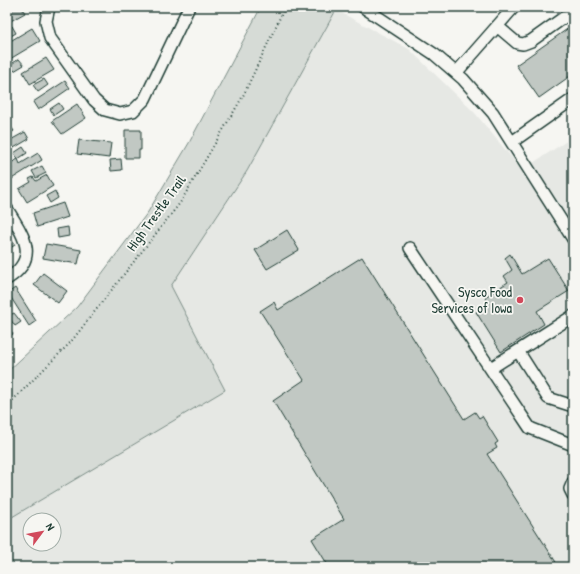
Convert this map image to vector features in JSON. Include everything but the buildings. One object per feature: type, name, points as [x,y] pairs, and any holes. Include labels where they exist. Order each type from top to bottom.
[{"type":"street","points":[[49,7],[46,21],[50,38],[94,100],[105,110],[120,114],[133,111],[145,99],[189,7]]},
{"type":"street","points":[[363,7],[434,54],[456,73],[493,113],[573,239]]},
{"type":"street","points":[[456,73],[514,7]]},
{"type":"street","points":[[497,26],[517,43],[526,44],[573,11]]},
{"type":"street","points":[[512,142],[573,99]]},
{"type":"street","points":[[7,209],[26,243],[27,255],[15,274],[7,279]]},
{"type":"street","points":[[410,248],[530,428],[573,445]]},
{"type":"street","points":[[491,368],[572,320]]},
{"type":"street","points":[[518,351],[548,398],[573,406]]},
{"type":"street","points":[[573,482],[570,489],[573,495]]},
{"type":"path","name":"High Trestle Trail","points":[[7,406],[70,343],[180,203],[244,96],[285,7]]},
{"type":"shaded area","points":[[261,7],[330,7],[336,10],[247,171],[171,286],[225,390],[7,520],[7,372],[77,307],[148,212],[189,143]]},
{"type":"shaded area","points":[[336,10],[409,49],[474,112],[522,170],[573,137],[573,567],[7,567],[7,520],[224,390],[171,286],[247,171]]},
{"type":"place","name":"Sysco Food Services of Iowa","points":[[520,300]]}]
